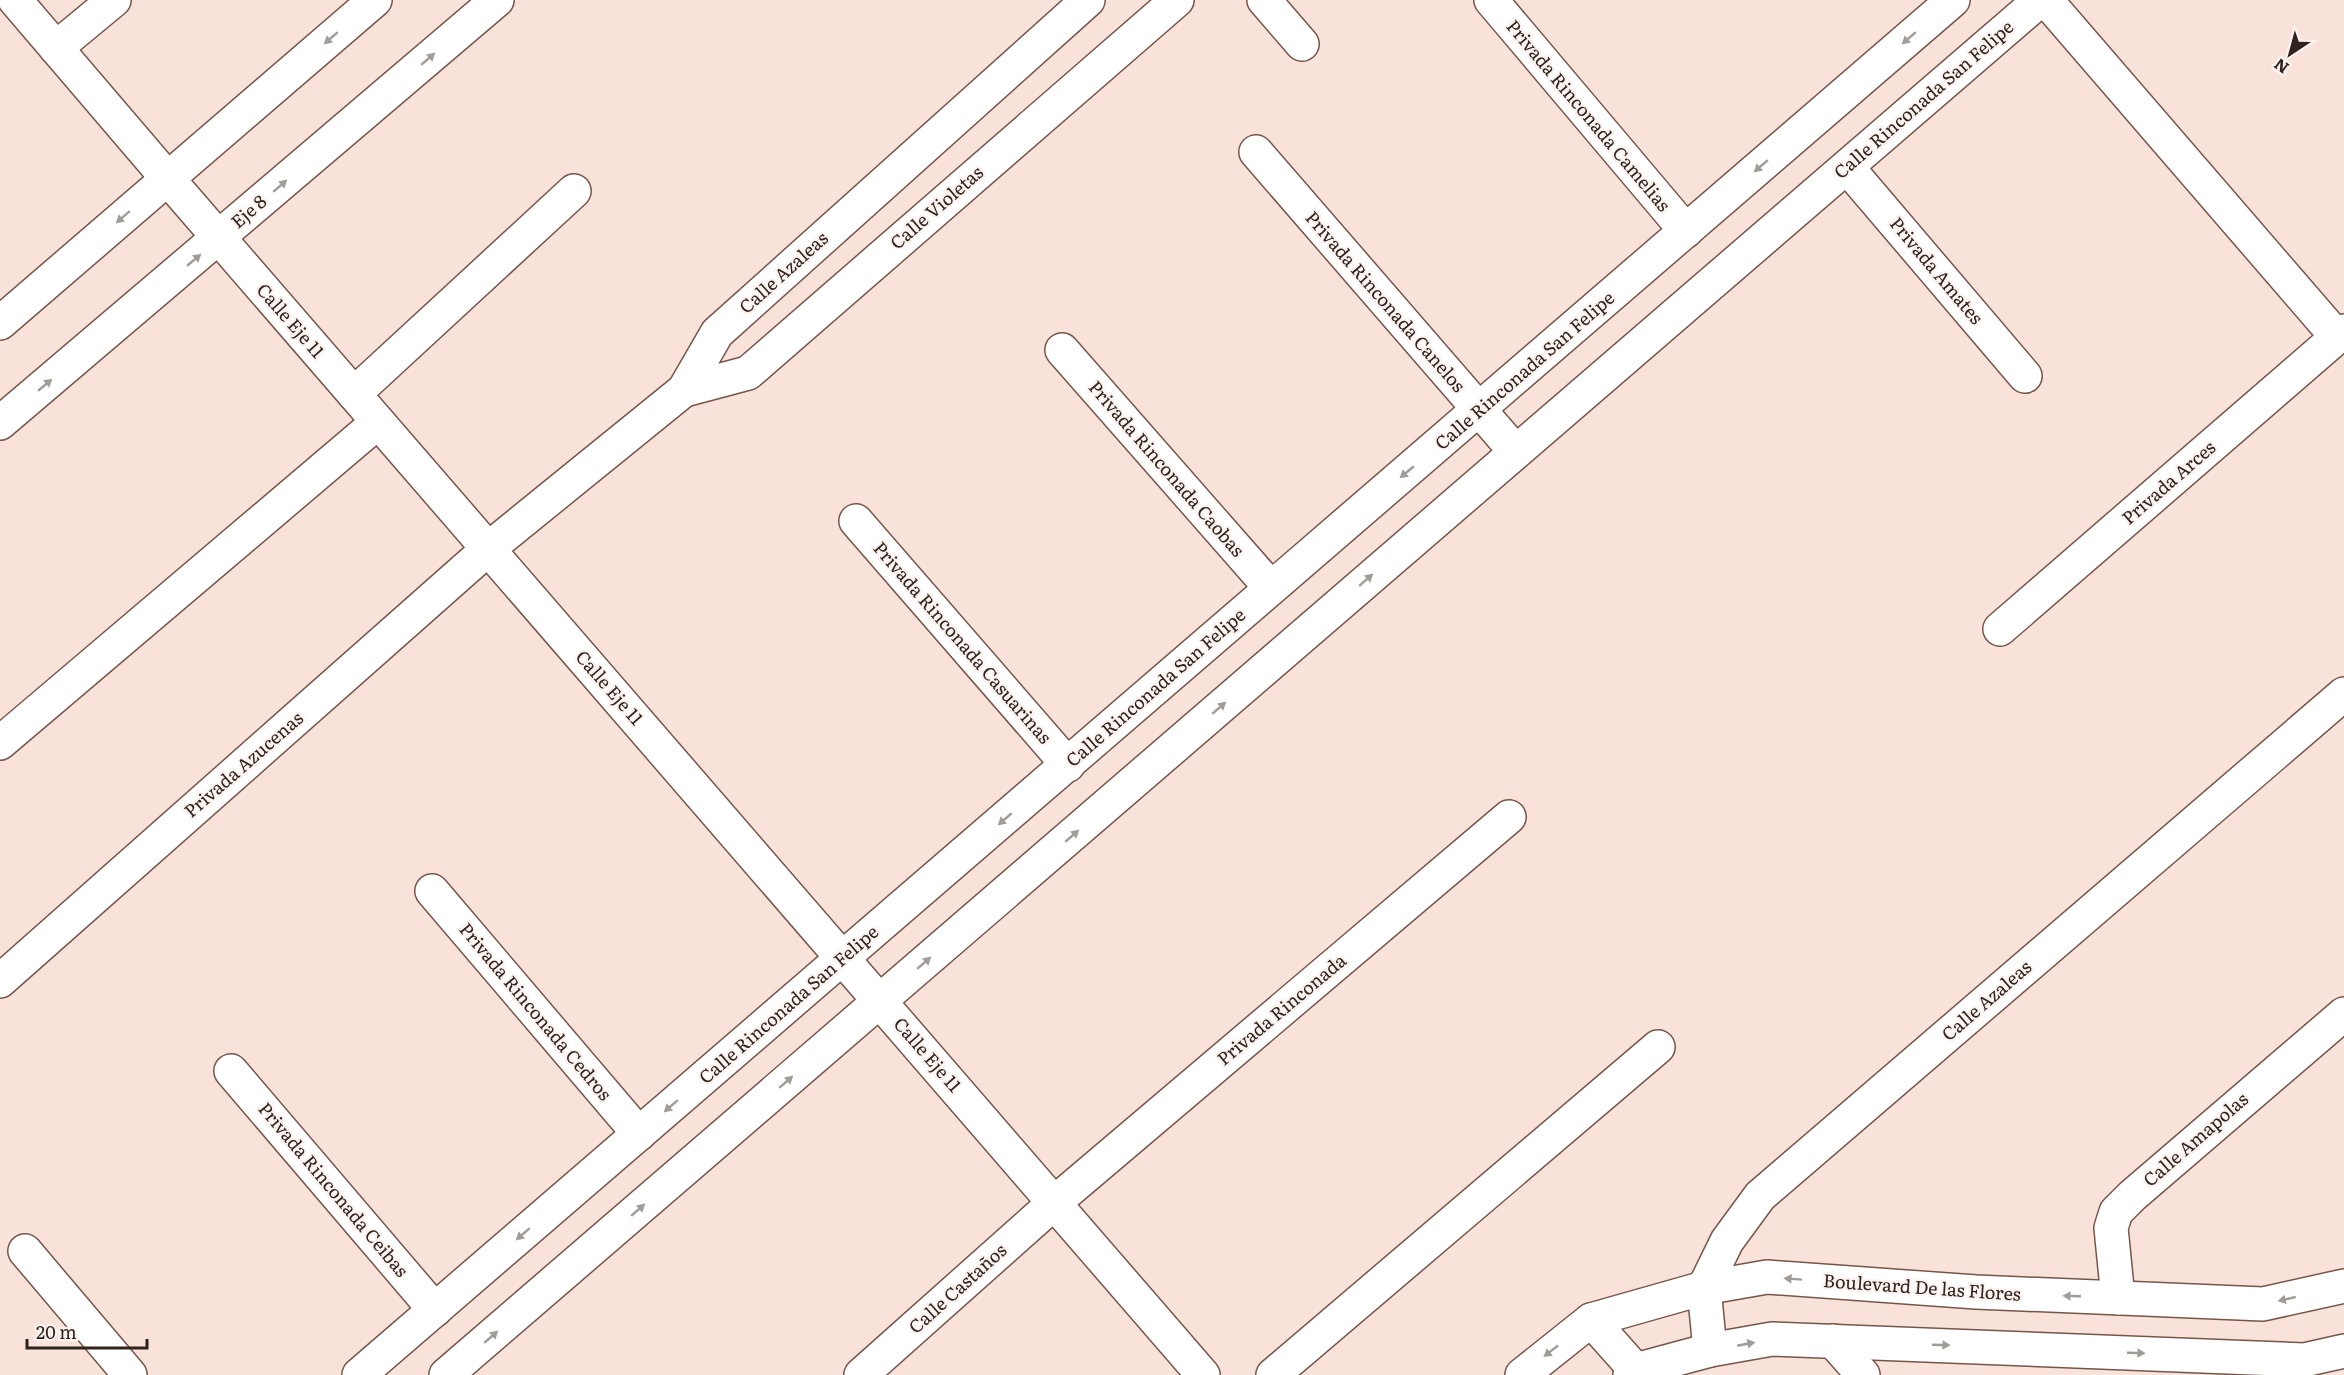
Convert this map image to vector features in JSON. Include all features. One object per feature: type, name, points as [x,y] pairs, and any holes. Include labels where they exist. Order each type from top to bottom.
[{"type":"street","name":"Calle Eje 11","points":[[15,0],[1203,1375]]},
{"type":"street","points":[[56,48],[114,0]]},
{"type":"street","points":[[0,324],[375,0]]},
{"type":"street","name":"Eje 8","points":[[0,423],[497,0]]},
{"type":"street","name":"Calle Azaleas","points":[[488,549],[684,390],[717,333],[1088,0]]},
{"type":"street","name":"Calle Violetas","points":[[684,390],[748,373],[1177,0]]},
{"type":"street","points":[[1264,0],[1302,44]]},
{"type":"street","name":"Privada Rinconada Camelias","points":[[1491,0],[1686,231]]},
{"type":"street","name":"Calle Rinconada San Felipe","points":[[359,1375],[1953,0]]},
{"type":"street","name":"Calle Rinconada San Felipe","points":[[446,1375],[2040,0]]},
{"type":"street","name":"Privada Arces","points":[[2000,629],[2341,334],[2046,0]]},
{"type":"street","name":"Privada Rinconada Canelos","points":[[1256,152],[1515,451]]},
{"type":"street","name":"Privada Amates","points":[[1847,167],[2025,376]]},
{"type":"street","points":[[354,394],[573,190]]},
{"type":"street","name":"Privada Rinconada Caobas","points":[[1062,350],[1271,588]]},
{"type":"street","points":[[0,743],[378,422]]},
{"type":"street","name":"Privada Rinconada Casuarinas","points":[[856,521],[1068,765]]},
{"type":"street","name":"Privada Azucenas","points":[[0,981],[488,549]]},
{"type":"street","name":"Calle Azaleas","points":[[1704,1288],[1727,1241],[1760,1196],[2344,694]]},
{"type":"street","name":"Privada Rinconada","points":[[1054,1203],[1509,817]]},
{"type":"street","name":"Privada Rinconada Cedros","points":[[432,891],[639,1134]]},
{"type":"street","name":"Calle Amapolas","points":[[2118,1298],[2111,1228],[2116,1212],[2344,1014]]},
{"type":"street","points":[[1274,1375],[1658,1047]]},
{"type":"street","name":"Privada Rinconada Ceibas","points":[[231,1071],[435,1310]]},
{"type":"street","name":"Calle Castaños","points":[[861,1375],[1054,1203]]},
{"type":"street","points":[[25,1251],[130,1375]]},
{"type":"street","name":"Boulevard De las Flores","points":[[1522,1375],[1591,1320],[1704,1288],[1767,1277],[1976,1292],[2263,1304],[2344,1286]]},
{"type":"street","points":[[1704,1288],[1710,1350]]},
{"type":"street","points":[[1591,1320],[1635,1373],[1710,1350],[1772,1339],[1833,1341],[2178,1365],[2305,1368],[2344,1352]]},
{"type":"street","points":[[1833,1341],[1863,1375]]}]
